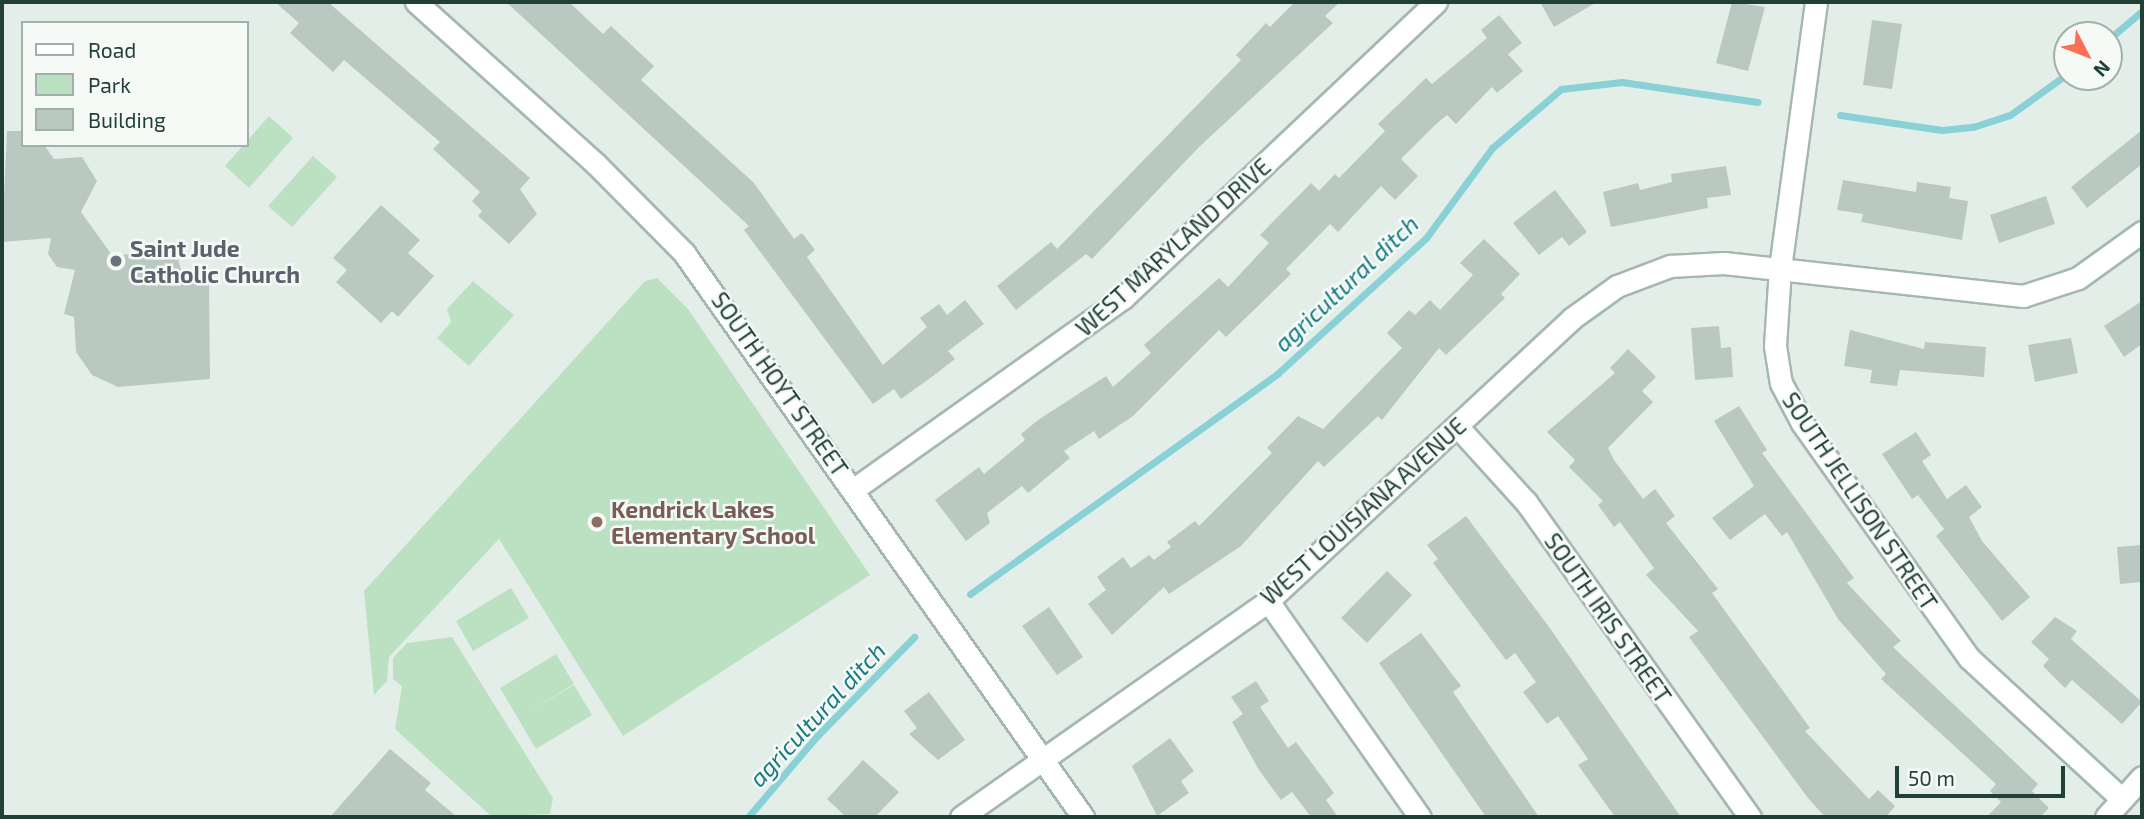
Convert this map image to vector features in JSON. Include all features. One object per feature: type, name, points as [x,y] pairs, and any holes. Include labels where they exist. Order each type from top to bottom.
[{"type":"street","name":"SOUTH HOYT STREET","points":[[416,2],[603,170],[684,253],[855,489],[1083,817]]},
{"type":"street","name":"WEST MARYLAND DRIVE","points":[[855,489],[1123,298],[1436,2]]},
{"type":"street","name":"SOUTH JELLISON STREET","points":[[1816,2],[1780,268],[1776,359],[1795,413],[1969,658],[2123,799]]},
{"type":"street","name":"WEST LOUISIANA AVENUE","points":[[961,817],[1040,756],[1268,601],[1571,319],[1626,282],[1692,263],[1780,268],[2023,296],[2078,278],[2142,232]]},
{"type":"street","name":"SOUTH IRIS STREET","points":[[1457,426],[1526,502],[1749,817]]},
{"type":"street","points":[[1268,601],[1420,817]]},
{"type":"street","points":[[2106,817],[2142,777]]},
{"type":"green space","points":[[269,116],[293,138],[249,188],[225,166],[242,147],[248,147],[248,140]]},
{"type":"green space","points":[[313,156],[337,177],[292,227],[268,206]]},
{"type":"green space","points":[[657,278],[688,309],[870,575],[623,736],[499,539],[389,657],[387,681],[374,695],[364,591],[645,281]]},
{"type":"green space","points":[[473,281],[514,315],[469,366],[437,338],[451,322],[447,309]]},
{"type":"green space","points":[[511,588],[529,618],[473,651],[456,621]]},
{"type":"green space","points":[[452,637],[553,798],[550,814],[492,817],[395,729],[402,686],[393,679],[393,658],[407,643]]},
{"type":"green space","points":[[556,654],[574,684],[528,712],[574,685],[592,715],[536,749],[500,688]]},
{"type":"building","points":[[275,2],[328,2],[530,178],[520,189],[537,214],[509,244],[478,216],[482,211],[472,201],[480,192],[433,149],[440,142],[344,60],[333,72],[290,33],[299,23]]},
{"type":"building","points":[[506,2],[569,2],[603,34],[611,26],[654,66],[641,80],[754,183],[794,239],[802,233],[815,250],[807,257],[883,365],[927,327],[920,318],[939,304],[947,315],[965,300],[984,324],[948,351],[955,359],[933,376],[901,399],[894,389],[873,404],[744,230],[749,226]]},
{"type":"building","points":[[1295,2],[1340,2],[1325,16],[1333,23],[1199,147],[1092,259],[1086,254],[1016,310],[997,286],[1051,242],[1057,249],[1241,60],[1236,55],[1266,23],[1270,27]]},
{"type":"building","points":[[1540,2],[1597,2],[1554,27]]},
{"type":"building","points":[[1732,2],[1765,7],[1748,71],[1716,63]]},
{"type":"building","points":[[1499,15],[1522,43],[1508,54],[1523,71],[1497,93],[1492,87],[1456,124],[1447,115],[1401,159],[1418,176],[1395,200],[1381,186],[1338,232],[1330,224],[1286,269],[1291,274],[1226,337],[1219,330],[1133,416],[1099,439],[1094,431],[1064,451],[1070,458],[1028,493],[1022,486],[987,513],[990,523],[966,541],[935,500],[979,467],[984,474],[1025,440],[1021,434],[1038,420],[1106,376],[1113,387],[1151,353],[1144,345],[1219,278],[1228,287],[1269,243],[1260,235],[1311,183],[1319,191],[1335,174],[1339,178],[1385,131],[1378,124],[1426,78],[1432,84],[1487,38],[1481,30]]},
{"type":"building","points":[[1872,20],[1902,24],[1892,89],[1863,85]]},
{"type":"building","points":[[2142,130],[2142,164],[2087,208],[2071,187]]},
{"type":"building","name":"Saint Jude Catholic Church","points":[[7,131],[21,131],[21,147],[45,147],[54,159],[82,157],[97,181],[81,212],[112,255],[176,252],[182,273],[209,279],[210,379],[118,387],[92,375],[76,352],[74,317],[64,314],[75,270],[57,267],[48,254],[51,238],[2,242]]},
{"type":"building","points":[[1726,166],[1731,195],[1707,198],[1708,208],[1611,227],[1603,192],[1638,183],[1640,190],[1672,182],[1671,174]]},
{"type":"building","points":[[1843,180],[1916,192],[1917,182],[1951,187],[1949,198],[1968,201],[1962,240],[1861,222],[1863,214],[1837,210]]},
{"type":"building","points":[[1555,190],[1587,232],[1569,246],[1562,237],[1539,255],[1513,223]]},
{"type":"building","points":[[2046,196],[2055,224],[1999,243],[1990,215]]},
{"type":"building","points":[[381,205],[420,240],[408,253],[434,276],[398,317],[392,311],[381,323],[336,282],[347,270],[333,258]]},
{"type":"building","points":[[1484,239],[1520,274],[1501,294],[1505,298],[1446,355],[1439,348],[1382,420],[1378,416],[1324,467],[1318,461],[1241,546],[1169,594],[1164,587],[1112,635],[1088,604],[1106,590],[1097,577],[1123,557],[1131,568],[1149,555],[1154,560],[1171,547],[1167,542],[1195,521],[1199,526],[1272,453],[1267,448],[1298,416],[1323,429],[1402,348],[1387,333],[1409,310],[1415,315],[1430,300],[1440,310],[1473,275],[1460,263]]},
{"type":"building","points":[[2142,301],[2142,344],[2124,357],[2104,326]]},
{"type":"building","points":[[1719,326],[1721,348],[1731,347],[1733,377],[1695,380],[1691,328]]},
{"type":"building","points":[[1850,330],[1924,349],[1925,342],[1986,347],[1984,377],[1900,370],[1897,386],[1870,383],[1872,370],[1844,366]]},
{"type":"building","points":[[2071,338],[2078,373],[2035,382],[2028,345]]},
{"type":"building","points":[[1628,349],[1656,377],[1642,391],[1653,402],[1608,448],[1614,460],[1643,499],[1655,489],[1675,516],[1666,523],[1718,589],[1712,593],[1810,728],[1805,731],[1869,799],[1878,790],[1895,806],[1886,817],[1825,817],[1808,798],[1689,637],[1698,631],[1646,575],[1654,568],[1620,522],[1614,527],[1598,505],[1603,501],[1569,467],[1575,460],[1547,432],[1615,373],[1610,368]]},
{"type":"building","points":[[1739,406],[1767,450],[1762,453],[1854,578],[1847,583],[1901,641],[1893,647],[2038,784],[2032,791],[2049,808],[2040,817],[1987,817],[2001,802],[1990,791],[1996,784],[1881,679],[1886,674],[1838,619],[1787,532],[1782,536],[1765,514],[1730,540],[1712,518],[1754,486],[1714,421]]},
{"type":"building","points":[[1916,432],[1931,455],[1922,461],[1947,499],[1966,485],[1982,507],[1969,517],[1982,541],[2030,597],[2002,621],[1936,536],[1944,529],[1918,495],[1912,499],[1882,454]]},
{"type":"building","points":[[1466,516],[1549,627],[1681,817],[1615,817],[1578,765],[1588,759],[1558,716],[1547,724],[1523,692],[1536,682],[1515,653],[1506,660],[1433,563],[1438,559],[1427,545]]},
{"type":"building","points":[[2142,545],[2142,582],[2120,584],[2117,547]]},
{"type":"building","points":[[1387,571],[1412,595],[1367,643],[1341,618]]},
{"type":"building","points":[[1049,607],[1083,657],[1057,675],[1022,626]]},
{"type":"building","points":[[2055,617],[2077,631],[2071,639],[2142,702],[2122,724],[2072,680],[2065,688],[2043,666],[2049,659],[2031,642]]},
{"type":"building","points":[[1421,633],[1461,686],[1453,692],[1539,817],[1486,817],[1379,663]]},
{"type":"building","points":[[1256,681],[1269,701],[1260,707],[1288,748],[1296,742],[1334,793],[1326,800],[1338,817],[1311,817],[1292,792],[1281,800],[1259,770],[1232,722],[1243,714],[1231,697]]},
{"type":"building","points":[[929,692],[965,740],[938,760],[909,734],[917,728],[904,711]]},
{"type":"building","points":[[1170,738],[1194,771],[1181,781],[1189,793],[1157,816],[1132,766]]},
{"type":"building","points":[[390,749],[431,783],[425,790],[457,817],[330,817]]},
{"type":"building","points":[[863,760],[899,792],[875,817],[846,817],[827,799]]},
{"type":"waterway","name":"agricultural ditch","points":[[2123,27],[2142,11]]},
{"type":"waterway","name":"agricultural ditch","points":[[970,594],[1277,374],[1426,238],[1492,148],[1561,89],[1622,82],[1758,102]]},
{"type":"waterway","name":"agricultural ditch","points":[[1840,115],[1942,130],[1973,127],[2010,115],[2053,84]]},
{"type":"waterway","name":"agricultural ditch","points":[[748,817],[817,736],[914,637]]},
{"type":"place","name":"Saint Jude Catholic Church","points":[[116,261]]},
{"type":"place","name":"Kendrick Lakes Elementary School","points":[[597,522]]}]
